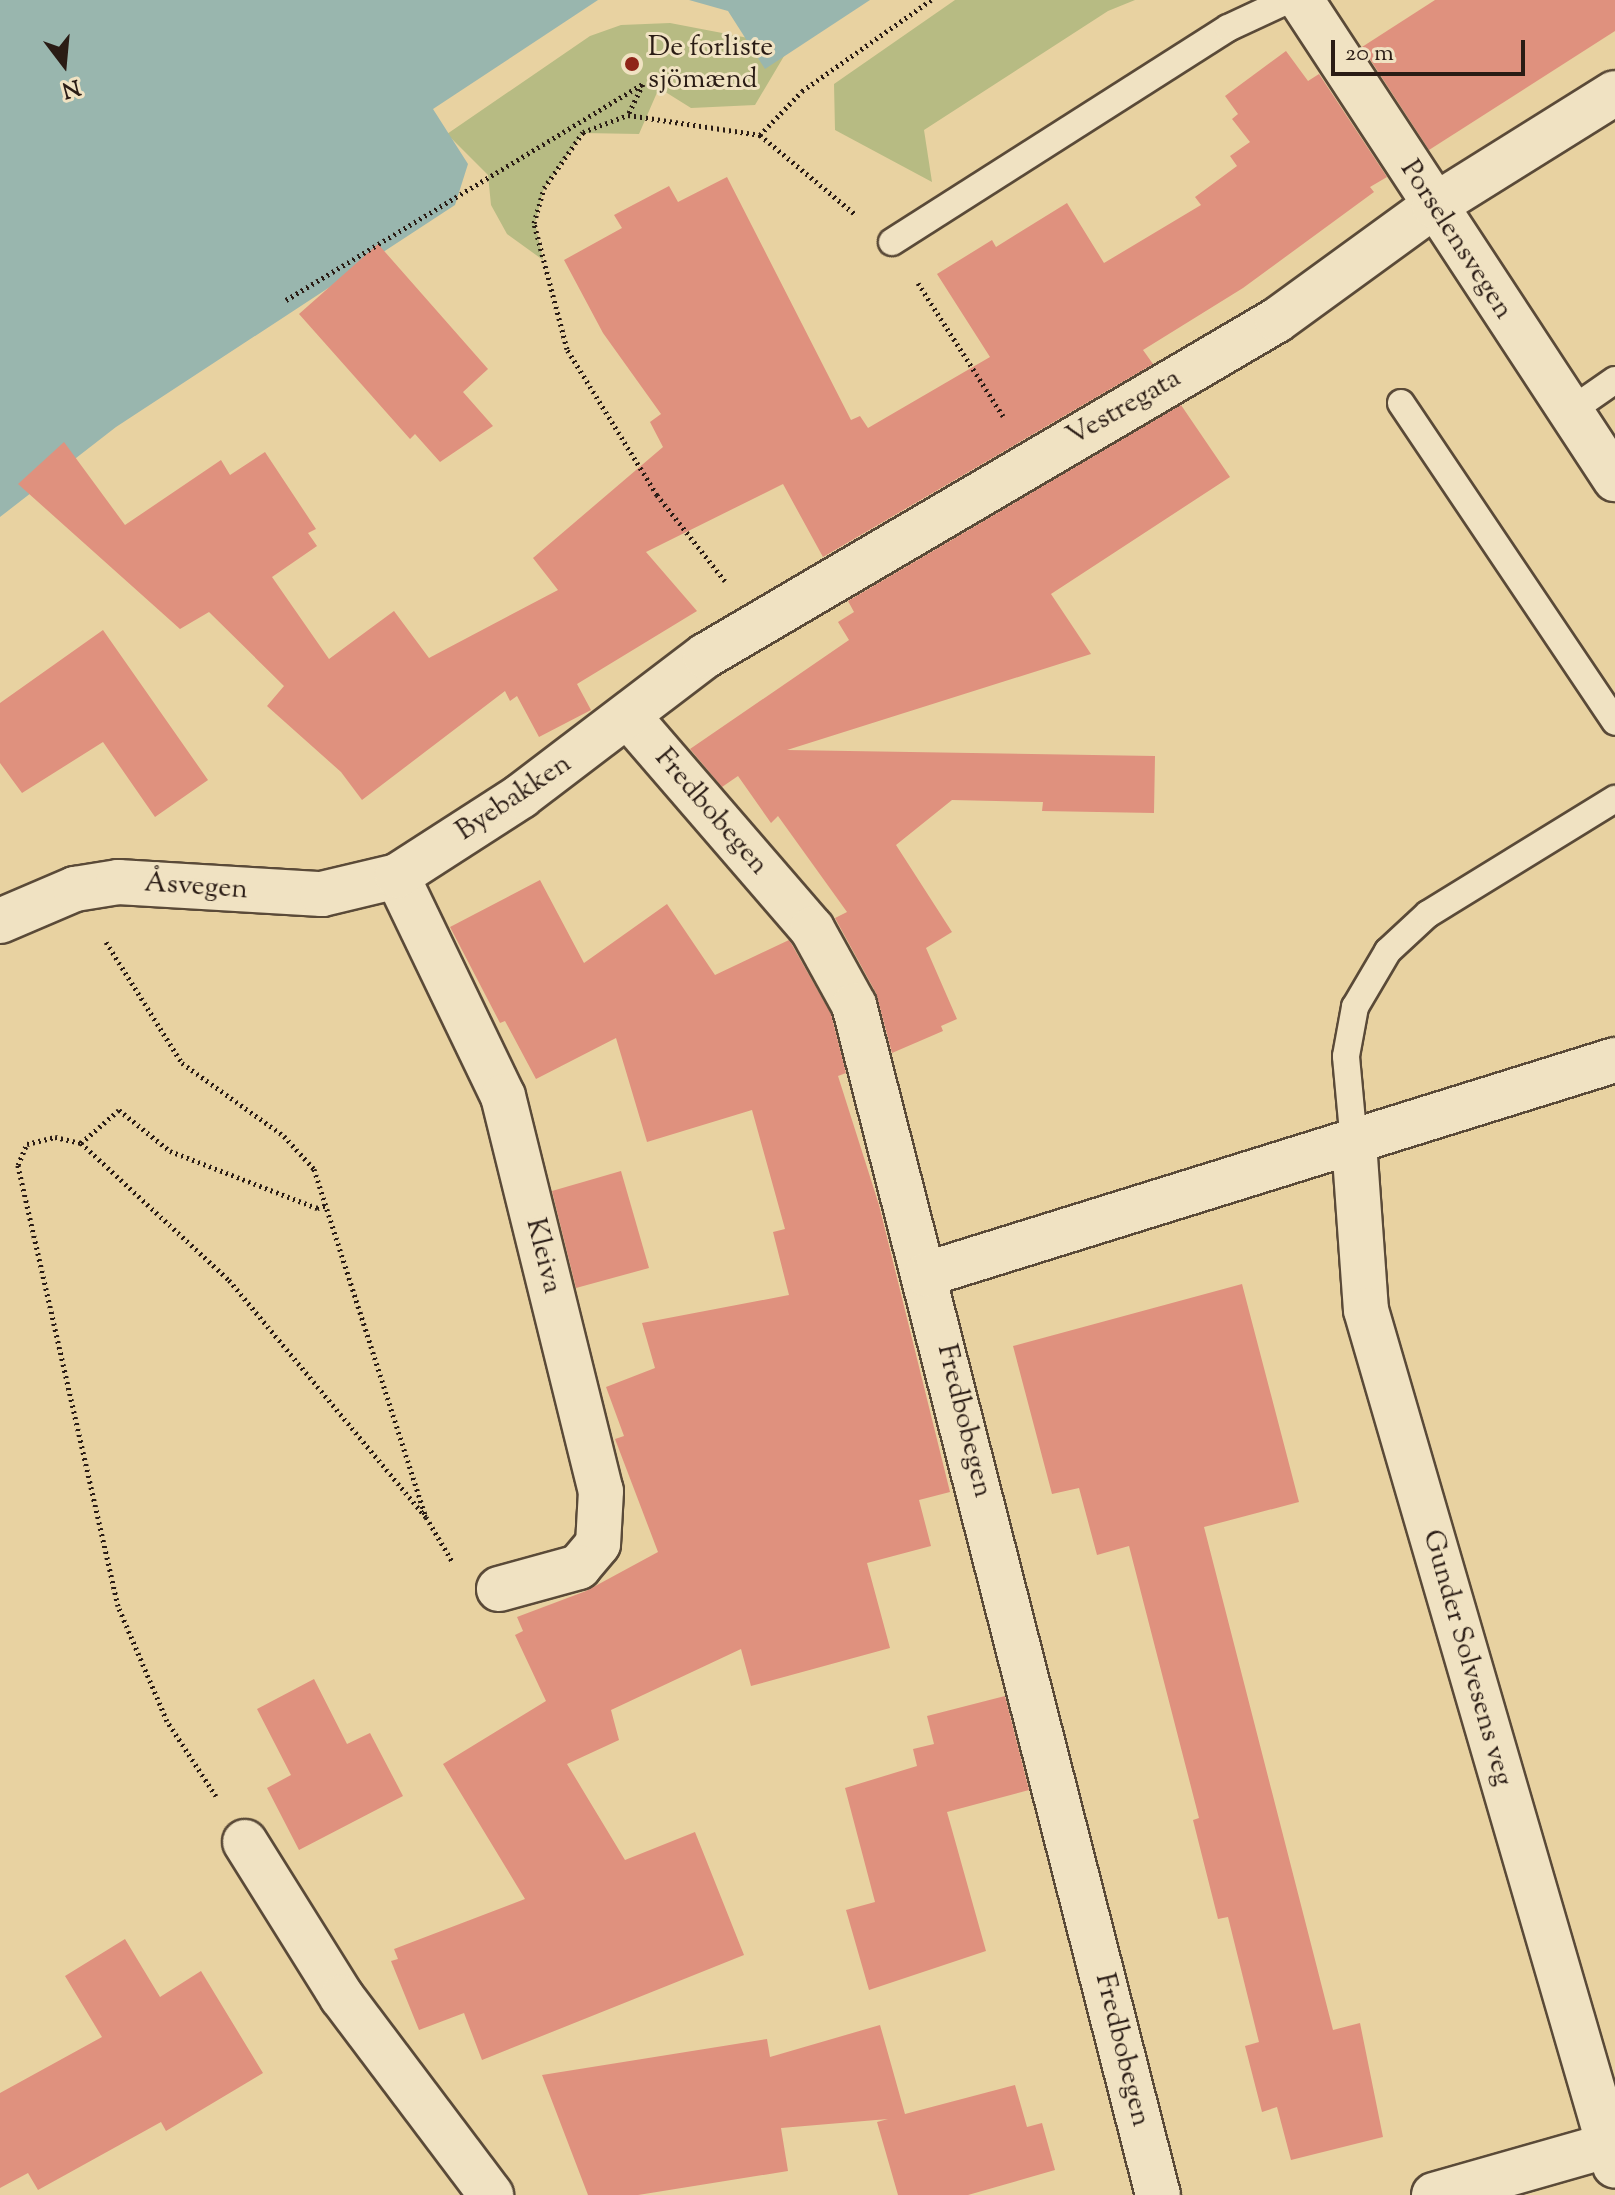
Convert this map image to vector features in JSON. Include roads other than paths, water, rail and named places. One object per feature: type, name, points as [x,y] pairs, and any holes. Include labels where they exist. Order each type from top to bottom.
[{"type":"street","name":"Porselensvegen","points":[[1301,0],[1615,479]]},
{"type":"street","name":"Vestregata","points":[[629,717],[705,656],[757,623],[1277,320],[1434,206],[1615,93]]},
{"type":"street","name":"Byebakken","points":[[397,876],[521,796],[629,717]]},
{"type":"street","name":"Fredbobegen","points":[[629,717],[812,929],[854,1005],[927,1274],[1158,2195]]},
{"type":"street","name":"Åsvegen","points":[[0,921],[75,889],[118,882],[322,894],[397,876]]},
{"type":"street","name":"Kleiva","points":[[397,876],[503,1096],[601,1491],[598,1544],[579,1567],[499,1589]]},
{"type":"street","points":[[927,1274],[1615,1060]]},
{"type":"street","name":"Gunder Solvesens veg","points":[[1354,1143],[1366,1310],[1612,2156]]},
{"type":"street","points":[[245,1842],[342,1997],[491,2195]]},
{"type":"street","points":[[1434,2195],[1612,2156]]},
{"type":"lane","points":[[892,242],[1228,28],[1288,0]]},
{"type":"lane","points":[[1569,412],[1615,380]]},
{"type":"lane","points":[[1401,403],[1615,722]]},
{"type":"lane","points":[[1354,1143],[1346,1056],[1355,1007],[1388,951],[1428,914],[1615,799]]},
{"type":"water","points":[[0,0],[598,0],[433,109],[468,164],[455,205],[116,427],[0,517]]},
{"type":"water","points":[[689,0],[870,0],[765,69],[728,11]]},
{"type":"place","name":"De forliste sjömænd","points":[[632,64]]}]
